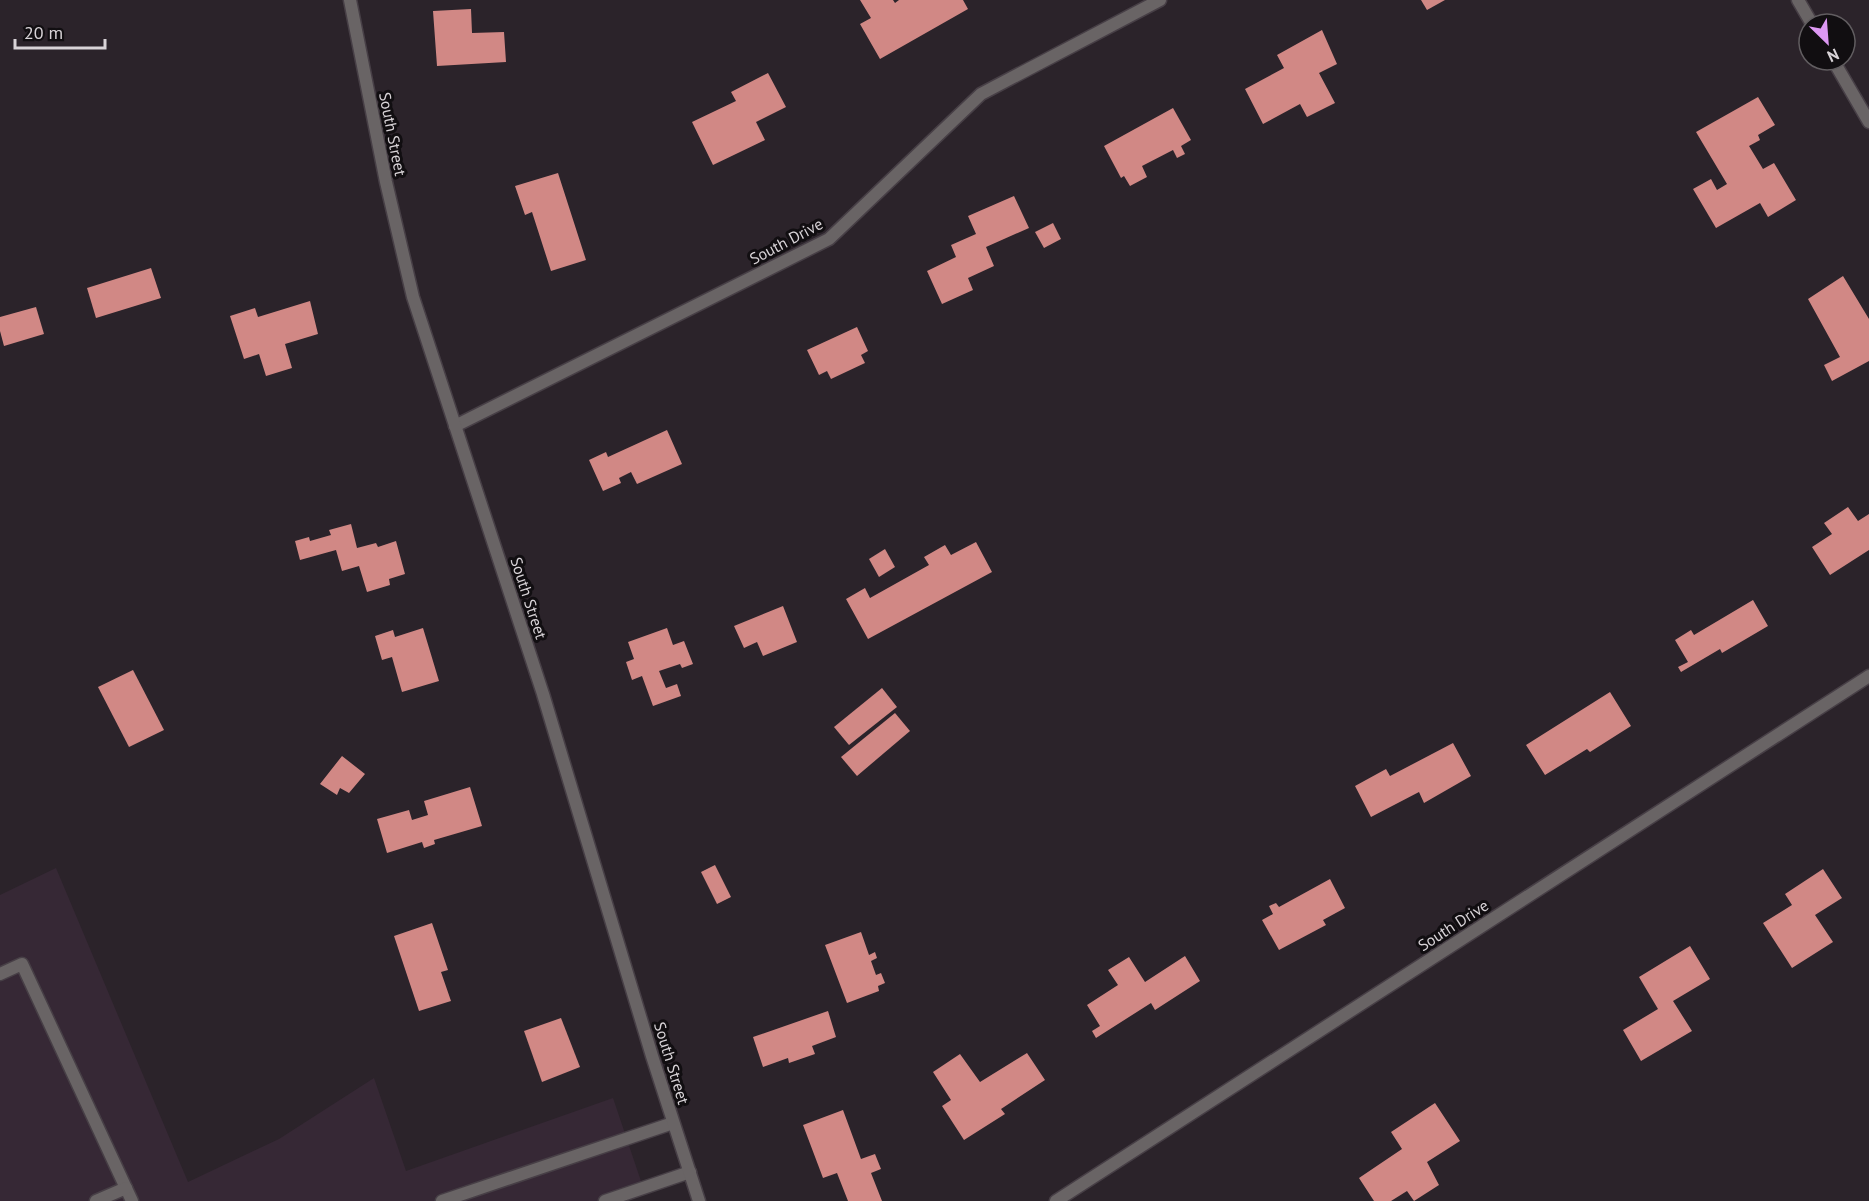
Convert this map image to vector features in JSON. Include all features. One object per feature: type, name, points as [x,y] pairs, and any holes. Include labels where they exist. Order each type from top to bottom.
[{"type":"street","name":"South Street","points":[[350,0],[403,259],[426,340],[543,694],[673,1123],[699,1201]]},
{"type":"street","name":"South Drive","points":[[454,426],[829,239],[981,94],[1160,0]]},
{"type":"street","points":[[1840,72],[1869,122]]},
{"type":"street","name":"South Drive","points":[[1056,1201],[1869,676]]},
{"type":"street","points":[[0,974],[22,964],[132,1201]]},
{"type":"street","points":[[442,1201],[673,1123]]},
{"type":"street","points":[[605,1201],[690,1172]]},
{"type":"street","points":[[96,1201],[126,1188]]},
{"type":"shaded area","points":[[56,868],[188,1182],[279,1139],[374,1078],[406,1171],[613,1098],[645,1193],[626,1201],[0,1201],[0,895]]},
{"type":"building","points":[[860,0],[893,0],[895,3],[899,0],[963,0],[968,9],[880,59],[860,24],[871,18]]},
{"type":"building","points":[[1421,0],[1445,0],[1427,10]]},
{"type":"building","points":[[471,9],[472,33],[504,32],[506,62],[437,66],[433,11]]},
{"type":"building","points":[[1322,30],[1337,64],[1319,73],[1335,103],[1307,117],[1300,104],[1263,124],[1245,89],[1284,68],[1277,55]]},
{"type":"building","points":[[768,73],[786,107],[756,122],[765,140],[713,165],[692,122],[736,101],[731,92]]},
{"type":"building","points":[[1758,97],[1775,125],[1758,135],[1760,140],[1749,146],[1763,169],[1774,163],[1796,200],[1768,217],[1760,203],[1716,228],[1693,189],[1711,179],[1717,190],[1727,184],[1696,132]]},
{"type":"building","points":[[1173,108],[1191,140],[1181,146],[1185,154],[1177,158],[1173,150],[1142,166],[1147,177],[1130,186],[1124,176],[1121,178],[1104,146]]},
{"type":"building","points":[[558,173],[586,260],[551,271],[532,212],[525,215],[515,186]]},
{"type":"building","points":[[1014,196],[1029,228],[986,247],[994,266],[968,278],[973,290],[942,304],[927,271],[956,257],[951,245],[976,234],[968,216]]},
{"type":"building","points":[[1053,223],[1061,239],[1044,248],[1035,232]]},
{"type":"building","points":[[151,268],[161,298],[96,318],[87,288]]},
{"type":"building","points":[[1843,276],[1869,319],[1869,361],[1832,381],[1824,365],[1840,357],[1808,299]]},
{"type":"building","points":[[310,301],[318,334],[285,344],[292,368],[266,376],[259,354],[244,359],[230,316],[255,308],[258,317]]},
{"type":"building","points":[[36,307],[44,334],[4,346],[0,331],[0,317]]},
{"type":"building","points":[[857,327],[868,351],[861,355],[865,363],[831,379],[827,371],[819,375],[807,350]]},
{"type":"building","points":[[667,430],[682,464],[637,484],[631,472],[619,478],[621,483],[603,491],[589,460],[606,452],[608,457]]},
{"type":"building","points":[[1848,507],[1858,521],[1869,514],[1869,550],[1830,575],[1812,547],[1832,534],[1824,523]]},
{"type":"building","points":[[351,524],[357,548],[376,543],[378,547],[396,541],[405,574],[389,579],[390,585],[367,592],[359,566],[342,571],[336,550],[300,560],[295,541],[309,537],[310,541],[331,535],[329,530]]},
{"type":"building","points":[[976,542],[992,572],[868,639],[846,599],[865,588],[870,598],[929,565],[924,557],[945,545],[951,555]]},
{"type":"building","points":[[885,549],[895,567],[879,577],[869,559]]},
{"type":"building","points":[[1753,600],[1768,626],[1722,653],[1720,649],[1681,672],[1678,667],[1688,662],[1675,640],[1691,630],[1694,635]]},
{"type":"building","points":[[783,606],[797,642],[763,656],[757,642],[744,648],[734,626]]},
{"type":"building","points":[[423,628],[439,681],[402,692],[392,657],[382,660],[375,636],[393,630],[395,637]]},
{"type":"building","points":[[667,628],[673,645],[684,641],[693,664],[682,668],[680,664],[659,671],[666,688],[677,684],[681,696],[653,706],[642,676],[632,680],[626,662],[634,659],[628,642]]},
{"type":"building","points":[[133,670],[164,730],[129,747],[98,687]]},
{"type":"building","points":[[882,688],[897,707],[849,745],[834,727]]},
{"type":"building","points":[[1610,692],[1631,726],[1590,752],[1587,749],[1545,775],[1526,745]]},
{"type":"building","points":[[895,713],[910,731],[857,776],[841,757]]},
{"type":"building","points":[[1453,743],[1471,776],[1424,803],[1419,792],[1371,817],[1355,786],[1386,769],[1390,776]]},
{"type":"building","points":[[342,756],[365,774],[349,793],[340,788],[337,795],[320,784]]},
{"type":"building","points":[[470,787],[482,826],[434,840],[435,844],[424,848],[422,842],[387,853],[377,819],[409,810],[412,820],[428,815],[424,801]]},
{"type":"building","points":[[715,865],[731,897],[717,904],[701,872]]},
{"type":"building","points":[[1823,869],[1842,898],[1815,915],[1833,942],[1792,968],[1763,923],[1792,905],[1785,894]]},
{"type":"building","points":[[1330,879],[1345,908],[1323,920],[1326,925],[1279,950],[1262,920],[1273,914],[1269,906],[1276,903],[1279,907]]},
{"type":"building","points":[[432,923],[448,970],[441,972],[451,1001],[419,1011],[394,936]]},
{"type":"building","points":[[861,932],[869,955],[875,952],[877,958],[871,961],[876,975],[881,973],[885,983],[878,986],[879,991],[847,1003],[825,945]]},
{"type":"building","points":[[1690,946],[1710,979],[1673,1001],[1692,1031],[1641,1061],[1623,1030],[1658,1009],[1639,977]]},
{"type":"building","points":[[1185,956],[1200,981],[1155,1010],[1151,1003],[1096,1038],[1092,1031],[1100,1026],[1087,1005],[1118,985],[1108,970],[1129,957],[1145,982]]},
{"type":"building","points":[[828,1011],[836,1037],[812,1046],[815,1054],[789,1063],[788,1058],[763,1067],[753,1037]]},
{"type":"building","points":[[561,1018],[580,1067],[542,1082],[524,1031]]},
{"type":"building","points":[[1027,1053],[1045,1080],[1001,1109],[1005,1114],[964,1140],[942,1106],[951,1100],[933,1072],[960,1054],[980,1082]]},
{"type":"building","points":[[1435,1103],[1460,1141],[1427,1162],[1439,1185],[1414,1201],[1407,1191],[1391,1201],[1374,1201],[1359,1178],[1402,1149],[1391,1132]]},
{"type":"building","points":[[843,1110],[861,1159],[875,1154],[881,1169],[871,1173],[882,1201],[848,1201],[837,1173],[823,1178],[803,1125]]}]
